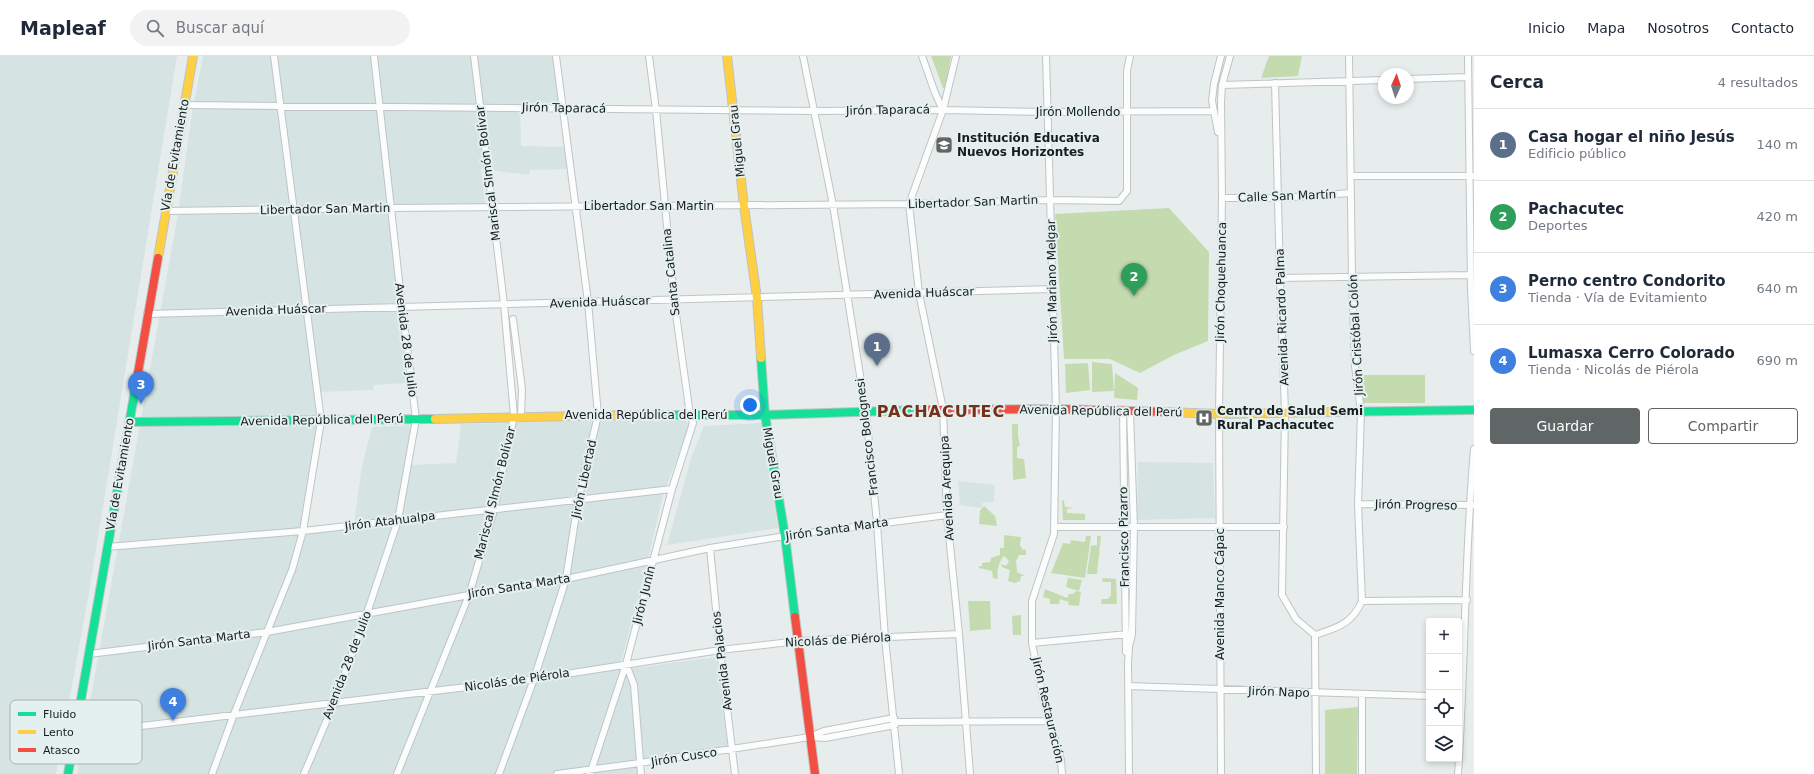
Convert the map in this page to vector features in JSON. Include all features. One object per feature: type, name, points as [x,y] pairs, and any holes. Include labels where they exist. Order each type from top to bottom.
[{"type":"main road","name":"Vía de Evitamiento","points":[[81,700],[193,56]]},
{"type":"main road","name":"Miguel Grau","points":[[727,56],[744,206],[757,298],[764,415],[785,536],[815,774]]},
{"type":"main road","name":"Avenida República del Perú","points":[[129,422],[321,421],[598,415],[764,415],[866,413],[943,409],[1056,409],[1219,414],[1474,410]]},
{"type":"main road","name":"Vía de Evitamiento","points":[[68,774],[70,764]]},
{"type":"street","points":[[212,774],[234,714],[292,570],[303,531],[321,421],[274,56]]},
{"type":"street","name":"Avenida 28 de Julio","points":[[304,774],[334,702],[367,613],[398,520],[416,419],[374,56]]},
{"type":"street","name":"Mariscal SImón Bolívar","points":[[397,774],[469,595],[494,510],[518,416],[474,56]]},
{"type":"street","name":"Jirón Libertad","points":[[499,774],[534,679],[566,579],[578,501],[598,415],[588,302],[556,56]]},
{"type":"street","name":"Santa Catalina","points":[[649,56],[656,110],[674,300],[690,415]]},
{"type":"street","name":"Francisco Bolognesi","points":[[803,56],[833,205],[866,413],[877,523],[885,638],[899,774]]},
{"type":"street","points":[[922,56],[935,93],[943,110]]},
{"type":"street","points":[[909,204],[943,110],[956,56]]},
{"type":"street","name":"Jirón Mariano Melgar","points":[[1046,56],[1056,409]]},
{"type":"street","points":[[1127,111],[1127,71],[1130,56]]},
{"type":"street","name":"Jirón Choquehuanca","points":[[1220,149],[1212,101],[1214,84],[1222,56]]},
{"type":"street","name":"Jirón Choquehuanca","points":[[1219,414],[1222,198],[1220,149],[1222,85],[1230,56]]},
{"type":"street","name":"Jirón Cristóbal Colón","points":[[1349,56],[1352,277],[1355,366],[1361,412],[1358,504],[1362,601]]},
{"type":"street","points":[[1468,56],[1472,176],[1470,275],[1472,289],[1474,351]]},
{"type":"street","points":[[1414,79],[1468,77]]},
{"type":"street","points":[[1222,85],[1378,80]]},
{"type":"street","name":"Avenida Ricardo Palma","points":[[1275,84],[1285,412],[1282,595],[1296,619],[1315,635]]},
{"type":"street","name":"Jirón Taparacá","points":[[184,105],[480,107],[815,112],[943,110]]},
{"type":"street","name":"Jirón Mollendo","points":[[943,110],[1048,112],[1214,111]]},
{"type":"street","name":"Libertador San Martin","points":[[166,211],[833,205],[1050,200],[1119,201],[1127,190],[1127,111]]},
{"type":"street","points":[[1351,176],[1472,176]]},
{"type":"street","name":"Calle San Martín","points":[[1222,198],[1279,198],[1351,193]]},
{"type":"street","name":"Avenida Arequipa","points":[[909,204],[919,293],[943,409],[947,514],[959,634],[970,774]]},
{"type":"street","points":[[1280,278],[1470,275]]},
{"type":"street","name":"Avenida Huáscar","points":[[147,314],[1052,289]]},
{"type":"street","points":[[513,319],[522,389],[518,416]]},
{"type":"street","name":"Jirón Restauración","points":[[1056,409],[1054,534],[1032,601],[1032,643],[1043,698],[1061,760],[1062,774]]},
{"type":"street","name":"Francisco Pizarro","points":[[1126,411],[1124,527],[1128,634]]},
{"type":"street","name":"Francisco Pizarro","points":[[1126,411],[1134,527],[1128,634],[1125,647],[1128,663],[1129,774]]},
{"type":"street","name":"Avenida Manco Cápac","points":[[1219,414],[1221,774]]},
{"type":"street","name":"Jirón Junín","points":[[591,772],[626,664],[672,490],[693,423],[690,415]]},
{"type":"street","points":[[1461,690],[1474,449]]},
{"type":"street","name":"Jirón Atahualpa","points":[[107,546],[303,531],[672,490]]},
{"type":"street","name":"Jirón Progreso","points":[[1358,504],[1472,505]]},
{"type":"street","name":"Jirón Santa Marta","points":[[89,654],[267,632],[367,613],[566,579],[710,548],[785,536],[947,514]]},
{"type":"street","points":[[1054,528],[1284,527]]},
{"type":"street","name":"Avenida Palacios","points":[[710,548],[720,650],[735,774]]},
{"type":"street","points":[[1316,774],[1315,635],[1342,626],[1358,609],[1362,601],[1467,600]]},
{"type":"street","name":"Nicolás de Piérola","points":[[142,726],[534,679],[720,650],[798,641],[959,634]]},
{"type":"street","points":[[1032,643],[1128,634]]},
{"type":"street","points":[[626,664],[634,685],[641,774]]},
{"type":"street","name":"Jirón Napo","points":[[1128,686],[1426,696]]},
{"type":"street","points":[[1362,694],[1362,774]]},
{"type":"street","name":"Jirón Cusco","points":[[557,774],[591,772],[810,737],[824,731],[894,722],[1049,721]]},
{"type":"street","points":[[1458,774],[1459,762]]},
{"type":"shaded area","points":[[0,56],[177,56],[89,592],[69,700],[10,700],[10,764],[58,764],[56,774],[0,774]]},
{"type":"shaded area","points":[[203,56],[553,56],[558,103],[520,104],[521,146],[566,147],[569,169],[530,170],[529,175],[481,169],[485,204],[388,206],[406,383],[374,385],[373,390],[320,392],[318,426],[305,529],[354,523],[362,466],[372,427],[417,425],[410,465],[456,463],[461,424],[684,419],[690,425],[663,495],[645,572],[619,670],[716,657],[728,749],[638,767],[639,774],[77,774],[79,764],[142,764],[142,700],[90,700],[177,219],[192,113]]},
{"type":"shaded area","points":[[763,423],[767,462],[778,528],[667,545],[691,458],[704,426]]},
{"type":"shaded area","points":[[1138,462],[1213,463],[1215,518],[1137,520]]},
{"type":"shaded area","points":[[958,481],[995,485],[994,502],[982,503],[982,508],[960,505]]},
{"type":"green space","points":[[931,56],[951,56],[945,88],[943,88]]},
{"type":"green space","points":[[1269,56],[1302,56],[1298,76],[1261,78]]},
{"type":"green space","points":[[1169,208],[1209,252],[1208,341],[1174,355],[1140,373],[1110,359],[1064,359],[1055,214]]},
{"type":"green space","points":[[1092,362],[1112,364],[1114,391],[1092,392]]},
{"type":"green space","points":[[1088,363],[1090,390],[1066,393],[1065,364]]},
{"type":"green space","points":[[1115,373],[1138,388],[1137,400],[1114,398]]},
{"type":"green space","points":[[1363,375],[1425,375],[1425,403],[1363,403]]},
{"type":"green space","points":[[1012,424],[1018,424],[1020,446],[1017,447],[1017,458],[1024,459],[1026,478],[1013,480]]},
{"type":"green space","points":[[1062,500],[1064,501],[1065,507],[1074,508],[1067,509],[1067,513],[1085,514],[1085,520],[1063,520]]},
{"type":"green space","points":[[984,506],[995,516],[997,526],[979,524],[980,511]]},
{"type":"green space","points":[[1004,535],[1021,537],[1020,545],[1022,549],[1026,550],[1026,555],[1019,555],[1016,561],[1017,572],[1025,576],[1021,576],[1020,581],[1014,583],[1008,581],[1010,570],[1002,567],[1001,564],[1006,566],[1009,561],[1004,556],[998,567],[998,579],[993,578],[992,571],[979,568],[979,566],[982,566],[982,563],[990,562],[991,558],[1000,555],[1000,548],[1004,548]]},
{"type":"green space","points":[[1086,536],[1091,536],[1085,578],[1051,573],[1063,543],[1070,544],[1071,540],[1085,542]]},
{"type":"green space","points":[[1097,536],[1101,536],[1097,574],[1087,574],[1091,546],[1097,545]]},
{"type":"green space","points":[[1068,578],[1082,580],[1079,591],[1066,587]]},
{"type":"green space","points":[[1102,578],[1116,579],[1117,604],[1101,604],[1102,599],[1108,599],[1111,595],[1111,582],[1103,582]]},
{"type":"green space","points":[[1045,589],[1067,598],[1069,594],[1073,594],[1076,591],[1081,592],[1079,606],[1068,605],[1069,602],[1060,599],[1059,604],[1050,604],[1050,599],[1043,597]]},
{"type":"green space","points":[[968,601],[990,601],[991,629],[970,631]]},
{"type":"green space","points":[[1021,615],[1021,635],[1013,635],[1012,616]]},
{"type":"green space","points":[[1358,707],[1357,774],[1325,774],[1325,710]]},
{"type":"traffic: fast","points":[[761,358],[765,415],[785,536],[795,617]]},
{"type":"traffic: fast","points":[[81,700],[135,390]]},
{"type":"traffic: fast","points":[[633,415],[765,415],[918,410]]},
{"type":"traffic: fast","points":[[1332,412],[1474,410]]},
{"type":"traffic: fast","points":[[129,422],[435,419]]},
{"type":"traffic: fast","points":[[68,774],[70,764]]},
{"type":"traffic: slow","points":[[158,258],[193,56]]},
{"type":"traffic: slow","points":[[727,56],[744,206],[757,298],[761,358]]},
{"type":"traffic: slow","points":[[1167,412],[1219,414],[1332,412]]},
{"type":"traffic: slow","points":[[435,419],[633,415]]},
{"type":"traffic: jam","points":[[135,390],[158,258]]},
{"type":"traffic: jam","points":[[918,410],[1056,409],[1167,412]]},
{"type":"traffic: jam","points":[[795,617],[815,774]]},
{"type":"place","name":"Institución Educativa Nuevos Horizontes","points":[[944,145]]},
{"type":"place","name":"Pachacutec","points":[[1134,296]]},
{"type":"place","name":"Casa hogar el niño Jesús","points":[[877,366]]},
{"type":"place","name":"Perno centro Condorito","points":[[141,404]]},
{"type":"place","name":"Centro de Salud Semi Rural Pachacutec","points":[[1204,418]]},
{"type":"place","name":"Lumasxa Cerro Colorado","points":[[173,721]]},
{"type":"district","name":"PACHACUTEC","points":[[941,411]]}]
